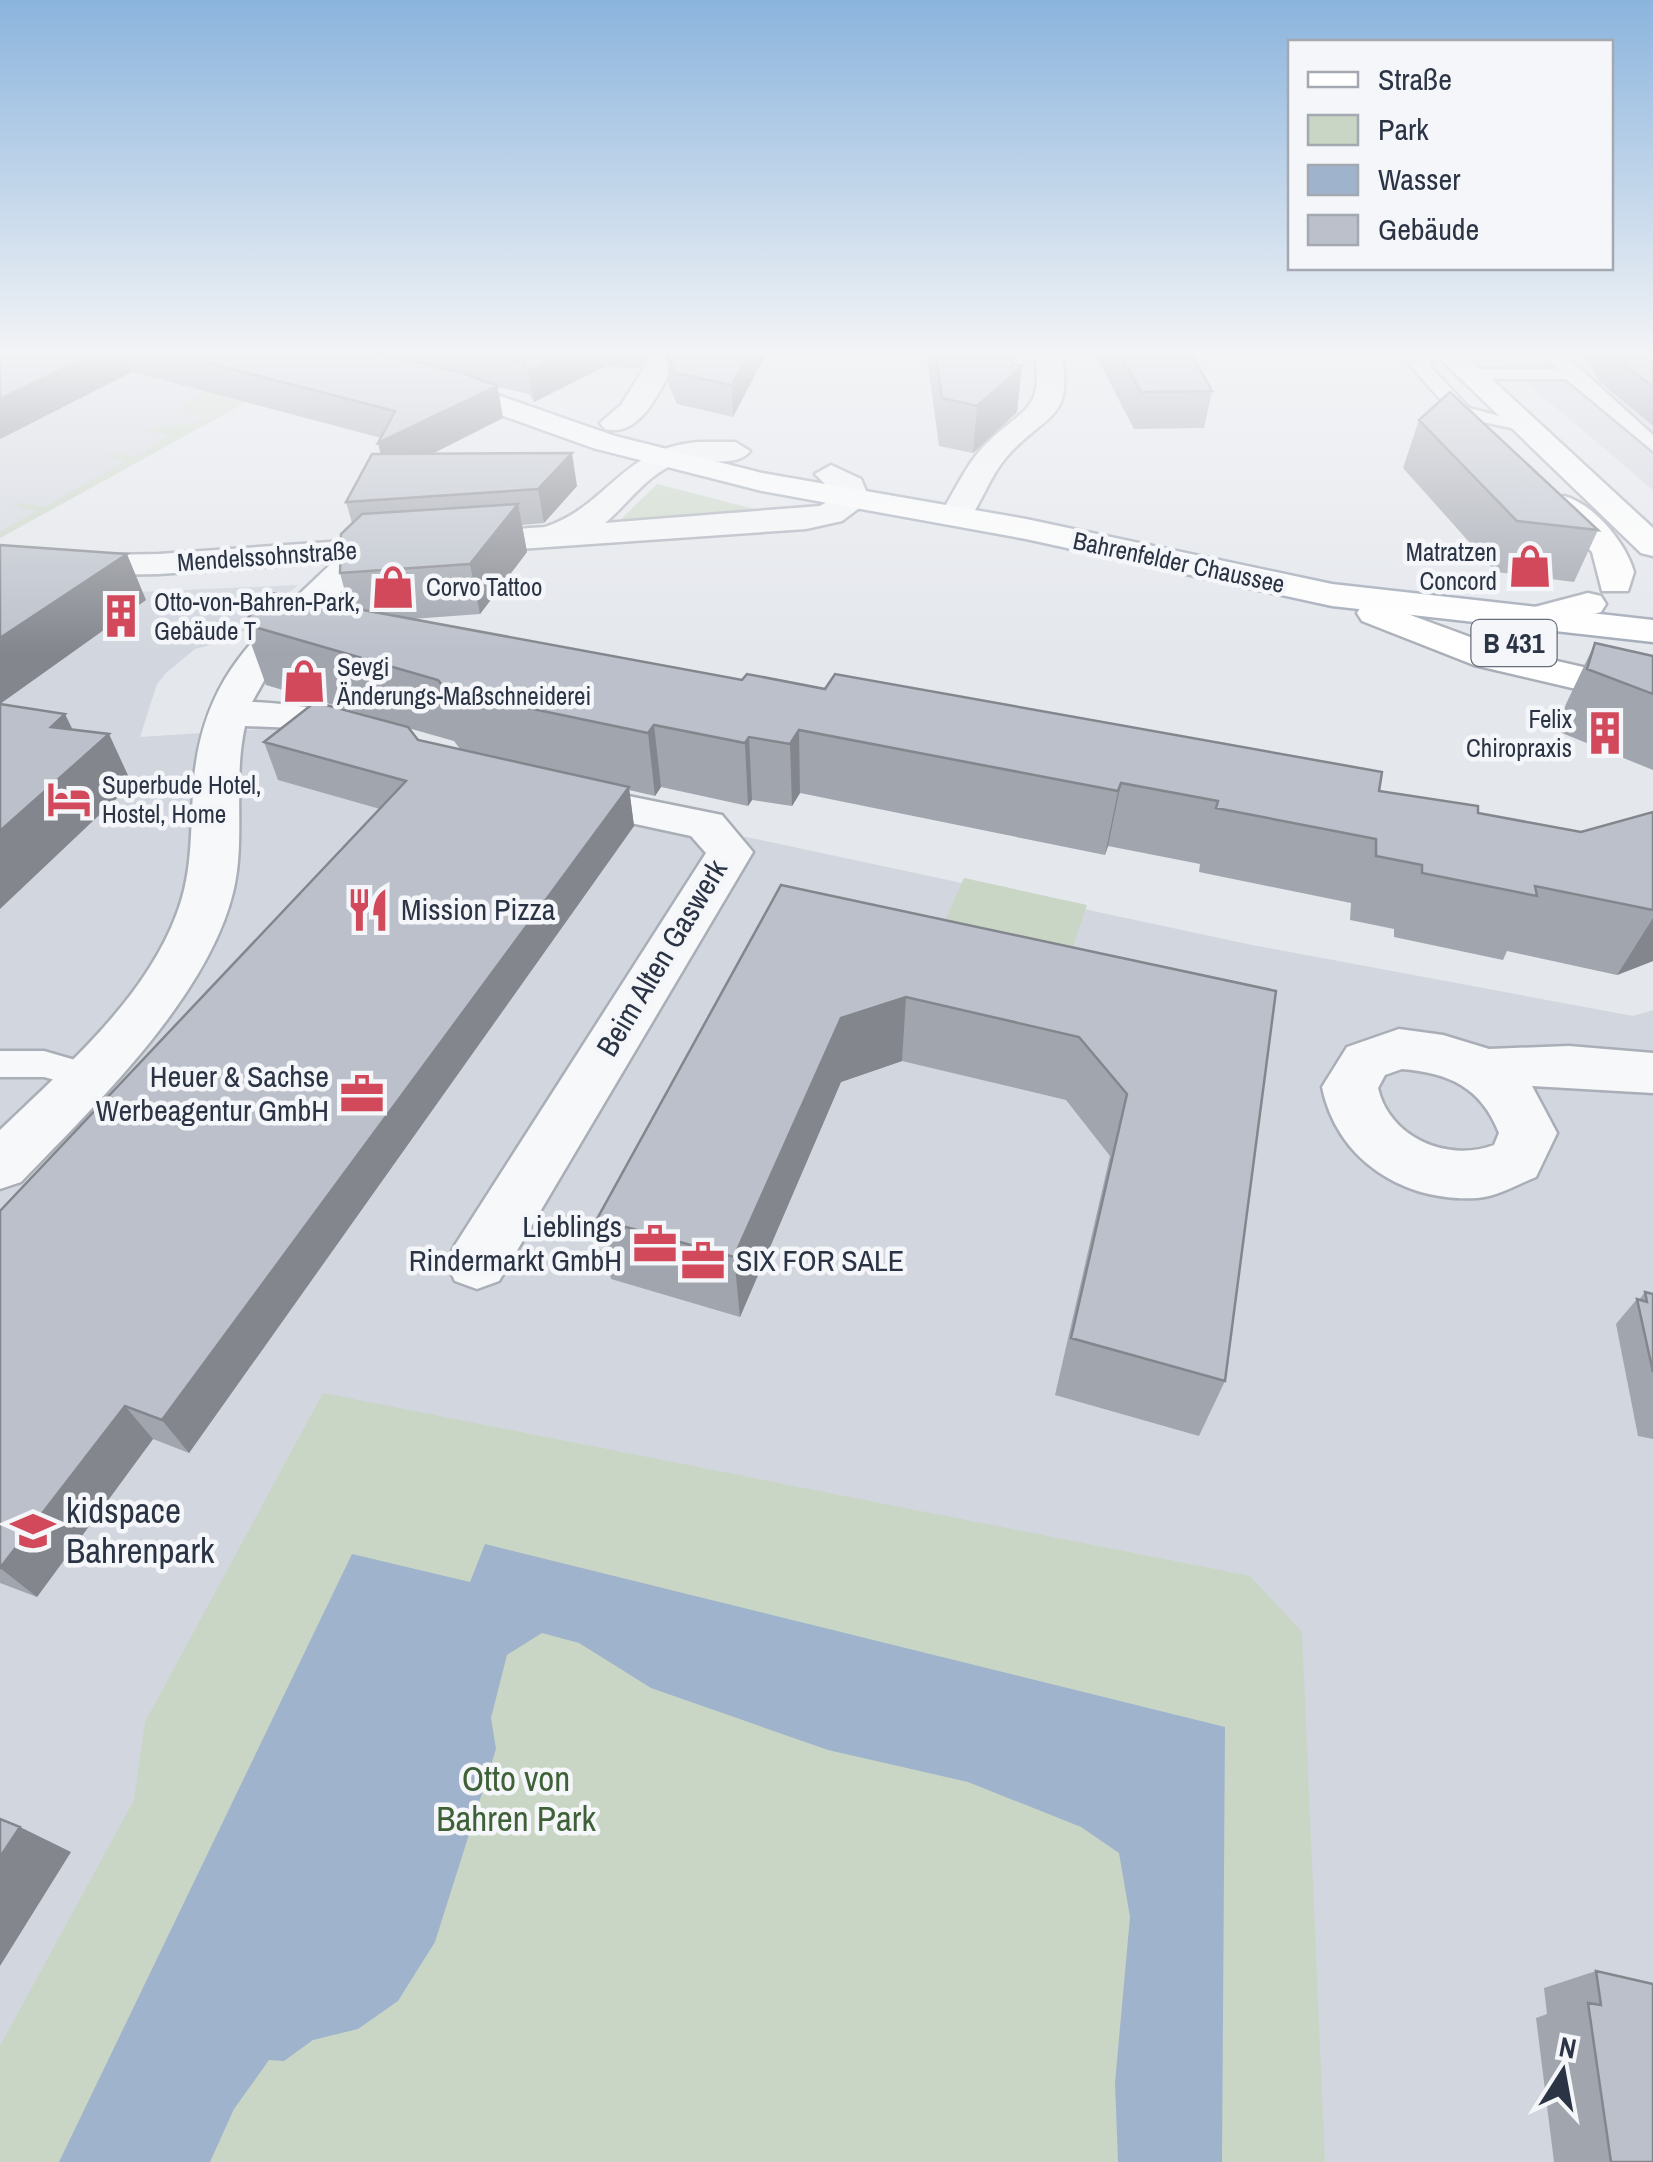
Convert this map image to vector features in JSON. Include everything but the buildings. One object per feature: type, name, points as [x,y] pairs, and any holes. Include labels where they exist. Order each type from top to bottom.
[{"type":"main road","name":"Bahrenfelder Chaussee","points":[[638,451],[854,500],[1026,529],[1332,595],[1653,631]]},
{"type":"main road","name":"Bahrenfelder Chaussee","points":[[734,451],[960,508],[1026,529]]},
{"type":"main road","points":[[1495,451],[1499,456]]},
{"type":"main road","points":[[1536,451],[1544,469],[1541,486],[1607,551],[1616,566],[1601,593],[1540,617]]},
{"type":"main road","points":[[1552,451],[1648,537]]},
{"type":"main road","name":"Bahrenfelder Chaussee","points":[[1332,595],[1426,626],[1653,669]]},
{"type":"main road","points":[[1375,612],[1488,656],[1653,695]]},
{"type":"street","name":"Mendelssohnstraße","points":[[534,539],[584,524],[639,473],[663,458],[685,452],[734,451]]},
{"type":"street","points":[[960,508],[997,451]]},
{"type":"street","points":[[831,474],[850,486],[854,500]]},
{"type":"street","name":"Mendelssohnstraße","points":[[0,567],[159,564],[806,519],[830,514],[854,500]]},
{"type":"street","points":[[0,1166],[87,1076],[140,1014],[200,917],[214,875],[215,766],[227,713],[259,652],[340,579],[362,550]]},
{"type":"street","points":[[227,713],[295,716],[405,743]]},
{"type":"street","name":"Beim Alten Gaswerk","points":[[477,1263],[730,852],[706,826],[513,783]]},
{"type":"street","points":[[1485,1070],[1526,1064],[1586,1064],[1653,1073]]},
{"type":"lane","points":[[0,1064],[44,1064],[87,1076]]},
{"type":"shaded area","points":[[0,451],[158,451],[0,538]]},
{"type":"shaded area","points":[[1607,451],[1653,451],[1653,490]]},
{"type":"shaded area","points":[[298,585],[234,639],[195,649],[166,673],[157,684],[140,737],[294,727],[450,779],[761,840],[1252,945],[1633,1016],[1653,1010],[1653,2162],[0,2162],[0,598]]},
{"type":"green space","points":[[144,451],[158,451],[0,538],[0,532],[36,511],[15,506],[21,503],[44,507],[126,461],[104,456],[110,453],[134,457]]},
{"type":"green space","points":[[657,484],[766,512],[611,529]]},
{"type":"green space","points":[[964,878],[1087,905],[1071,952],[944,923]]},
{"type":"green space","name":"Otto von Bahren Park","points":[[323,1393],[1250,1576],[1302,1632],[1325,2162],[0,2162],[0,2046],[134,1800],[145,1722]]},
{"type":"water","points":[[485,1544],[1225,1727],[1222,2162],[1118,2162],[1115,2083],[1130,1917],[1119,1853],[1081,1827],[968,1782],[828,1750],[651,1688],[579,1643],[542,1633],[507,1655],[491,1718],[496,1749],[435,1942],[398,2001],[358,2029],[313,2040],[284,2061],[269,2060],[234,2109],[210,2162],[59,2162],[352,1554],[470,1582]]},
{"type":"place","name":"Matratzen Concord","points":[[1530,566]]},
{"type":"place","name":"Corvo Tattoo","points":[[393,587]]},
{"type":"place","name":"Otto-von-Bahren-Park, Gebäude T","points":[[121,616]]},
{"type":"place","name":"Sevgi Änderungs-Maßschneiderei","points":[[304,681]]},
{"type":"place","name":"Felix Chiropraxis","points":[[1605,733]]},
{"type":"place","name":"Superbude Hotel, Hostel, Home","points":[[69,799]]},
{"type":"place","name":"Mission Pizza","points":[[368,910]]},
{"type":"place","name":"Heuer & Sachse Werbeagentur GmbH","points":[[362,1094]]},
{"type":"place","name":"Lieblings Rindermarkt GmbH","points":[[655,1244]]},
{"type":"place","name":"SIX FOR SALE","points":[[703,1261]]},
{"type":"place","name":"kidspace Bahrenpark","points":[[33,1531]]}]
